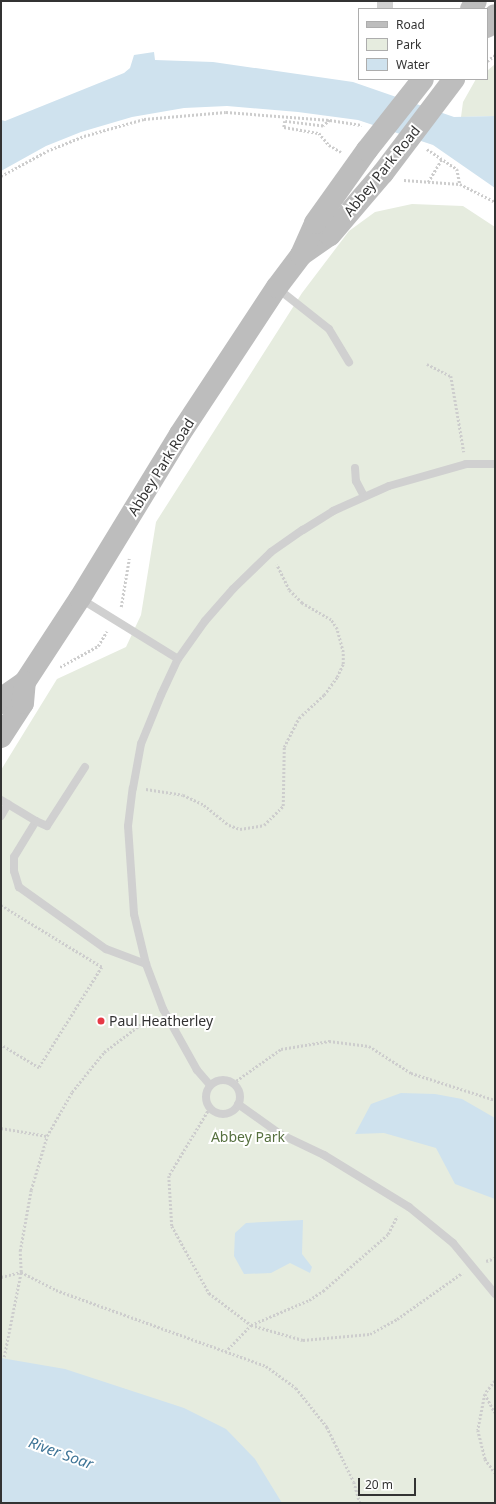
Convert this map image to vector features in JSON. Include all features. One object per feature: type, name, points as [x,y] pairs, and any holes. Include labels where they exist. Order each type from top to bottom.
[{"type":"main road","points":[[488,26],[495,15]]},
{"type":"main road","name":"Abbey Park Road","points":[[1,703],[5,696],[25,682],[80,598],[180,434],[277,287],[301,255],[315,223],[362,156],[422,80]]},
{"type":"main road","name":"Abbey Park Road","points":[[301,255],[330,235],[390,176],[453,80]]},
{"type":"main road","name":"Abbey Park Road","points":[[1,737],[23,703],[25,682]]},
{"type":"lane","points":[[277,287],[329,329],[349,362]]},
{"type":"lane","points":[[210,1085],[197,1070],[163,1009],[146,964],[134,914],[130,872],[128,826],[141,744],[178,659],[205,621],[271,552],[333,511],[364,496],[431,472],[466,464],[495,464]]},
{"type":"lane","points":[[355,468],[356,481],[364,496]]},
{"type":"lane","points":[[80,598],[178,659]]},
{"type":"lane","points":[[1,816],[5,802],[36,821],[48,826],[85,766]]},
{"type":"lane","points":[[36,821],[14,857],[14,871],[19,887],[106,949],[146,964]]},
{"type":"lane","points":[[219,1080],[233,1083],[239,1093],[238,1104],[225,1114],[210,1108],[206,1094],[210,1085],[219,1080]]},
{"type":"lane","points":[[238,1104],[280,1134],[324,1155],[402,1202],[453,1243],[495,1294]]},
{"type":"path","points":[[1,176],[47,151],[84,136],[144,119],[226,112],[330,120],[368,127]]},
{"type":"path","points":[[330,120],[323,126],[285,121],[284,128],[319,133],[329,145],[362,156]]},
{"type":"path","points":[[423,148],[457,169],[460,184]]},
{"type":"path","points":[[428,182],[442,159]]},
{"type":"path","points":[[390,176],[428,182],[460,184],[495,202]]},
{"type":"path","points":[[427,364],[451,376],[466,464]]},
{"type":"path","points":[[133,788],[168,791],[183,796],[204,805],[229,825],[240,829],[264,825],[282,806],[284,747],[299,718],[324,695],[337,677],[343,664],[344,652],[338,629],[331,620],[302,603],[288,590],[271,552]]},
{"type":"path","points":[[1,905],[102,966],[39,1068],[1,1045]]},
{"type":"path","points":[[4,1357],[21,1272],[20,1251],[29,1198],[48,1136],[72,1092],[104,1052],[163,1009]]},
{"type":"path","points":[[233,1083],[281,1049],[328,1041],[369,1046],[411,1073],[495,1100]]},
{"type":"path","points":[[210,1108],[169,1176],[172,1226],[209,1293],[251,1325],[303,1340],[370,1334],[397,1319],[472,1266]]},
{"type":"path","points":[[1,1128],[48,1136]]},
{"type":"path","points":[[225,1352],[251,1325],[309,1300],[324,1291],[388,1234],[402,1202]]},
{"type":"path","points":[[1,1277],[21,1272],[56,1290],[266,1366],[296,1388],[327,1427],[354,1482],[360,1503]]},
{"type":"path","points":[[495,1382],[485,1394],[478,1430],[485,1459],[495,1473]]},
{"type":"path","points":[[485,1394],[495,1413]]},
{"type":"green space","points":[[495,64],[495,116],[461,117],[463,102],[475,80],[488,80],[488,70]]},
{"type":"green space","name":"Abbey Park","points":[[412,204],[463,206],[495,227],[495,1503],[1,1503],[1,770],[57,679],[126,647],[141,615],[156,522],[302,293],[349,231],[375,212]]},
{"type":"water","points":[[154,52],[155,60],[213,62],[353,82],[454,117],[495,116],[495,188],[433,145],[358,120],[298,112],[227,106],[184,108],[132,117],[81,132],[46,146],[1,171],[1,120],[5,121],[124,73],[130,68],[134,55]]},
{"type":"water","points":[[401,1093],[435,1094],[462,1099],[495,1118],[495,1199],[455,1184],[436,1148],[384,1133],[355,1134],[371,1104]]},
{"type":"water","points":[[303,1220],[302,1254],[312,1267],[310,1273],[290,1263],[271,1273],[244,1274],[234,1256],[235,1233],[246,1223]]},
{"type":"water","name":"River Soar","points":[[1,1358],[65,1369],[184,1408],[226,1429],[255,1459],[282,1503],[1,1503]]},
{"type":"place","name":"Paul Heatherley","points":[[101,1021]]}]
